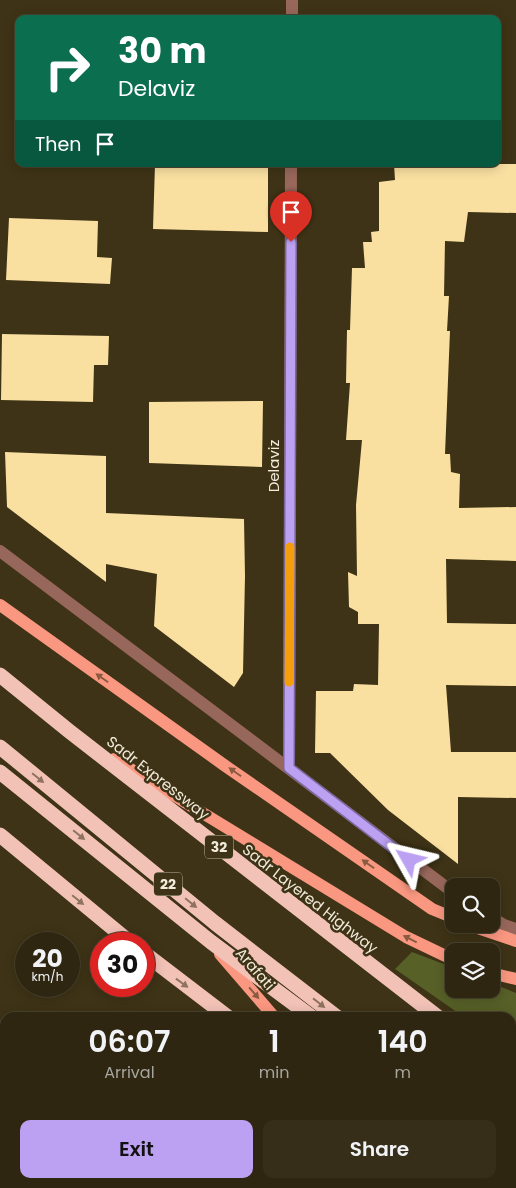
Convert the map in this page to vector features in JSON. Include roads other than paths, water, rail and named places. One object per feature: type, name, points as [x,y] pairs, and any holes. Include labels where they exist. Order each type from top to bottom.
[{"type":"highway","name":"Sadr Expressway","points":[[0,675],[69,732],[431,1012]]},
{"type":"highway","name":"Sadr Layered Highway","points":[[0,679],[426,1012]]},
{"type":"highway","name":"22","points":[[0,747],[216,923],[330,1012]]},
{"type":"highway","points":[[0,772],[211,942],[305,1012]]},
{"type":"highway","points":[[0,835],[117,932]]},
{"type":"highway","points":[[155,961],[221,1012]]},
{"type":"main road","points":[[0,605],[224,765],[432,909],[445,914]]},
{"type":"main road","points":[[69,732],[406,937],[445,956]]},
{"type":"main road","points":[[492,933],[516,941]]},
{"type":"main road","name":"Arafati","points":[[211,942],[270,1012]]},
{"type":"main road","points":[[500,975],[516,979]]},
{"type":"street","points":[[292,0],[292,15]]},
{"type":"street","name":"Delaviz","points":[[289,768],[291,167]]},
{"type":"street","points":[[0,551],[445,886]]},
{"type":"street","points":[[500,922],[516,929]]}]
